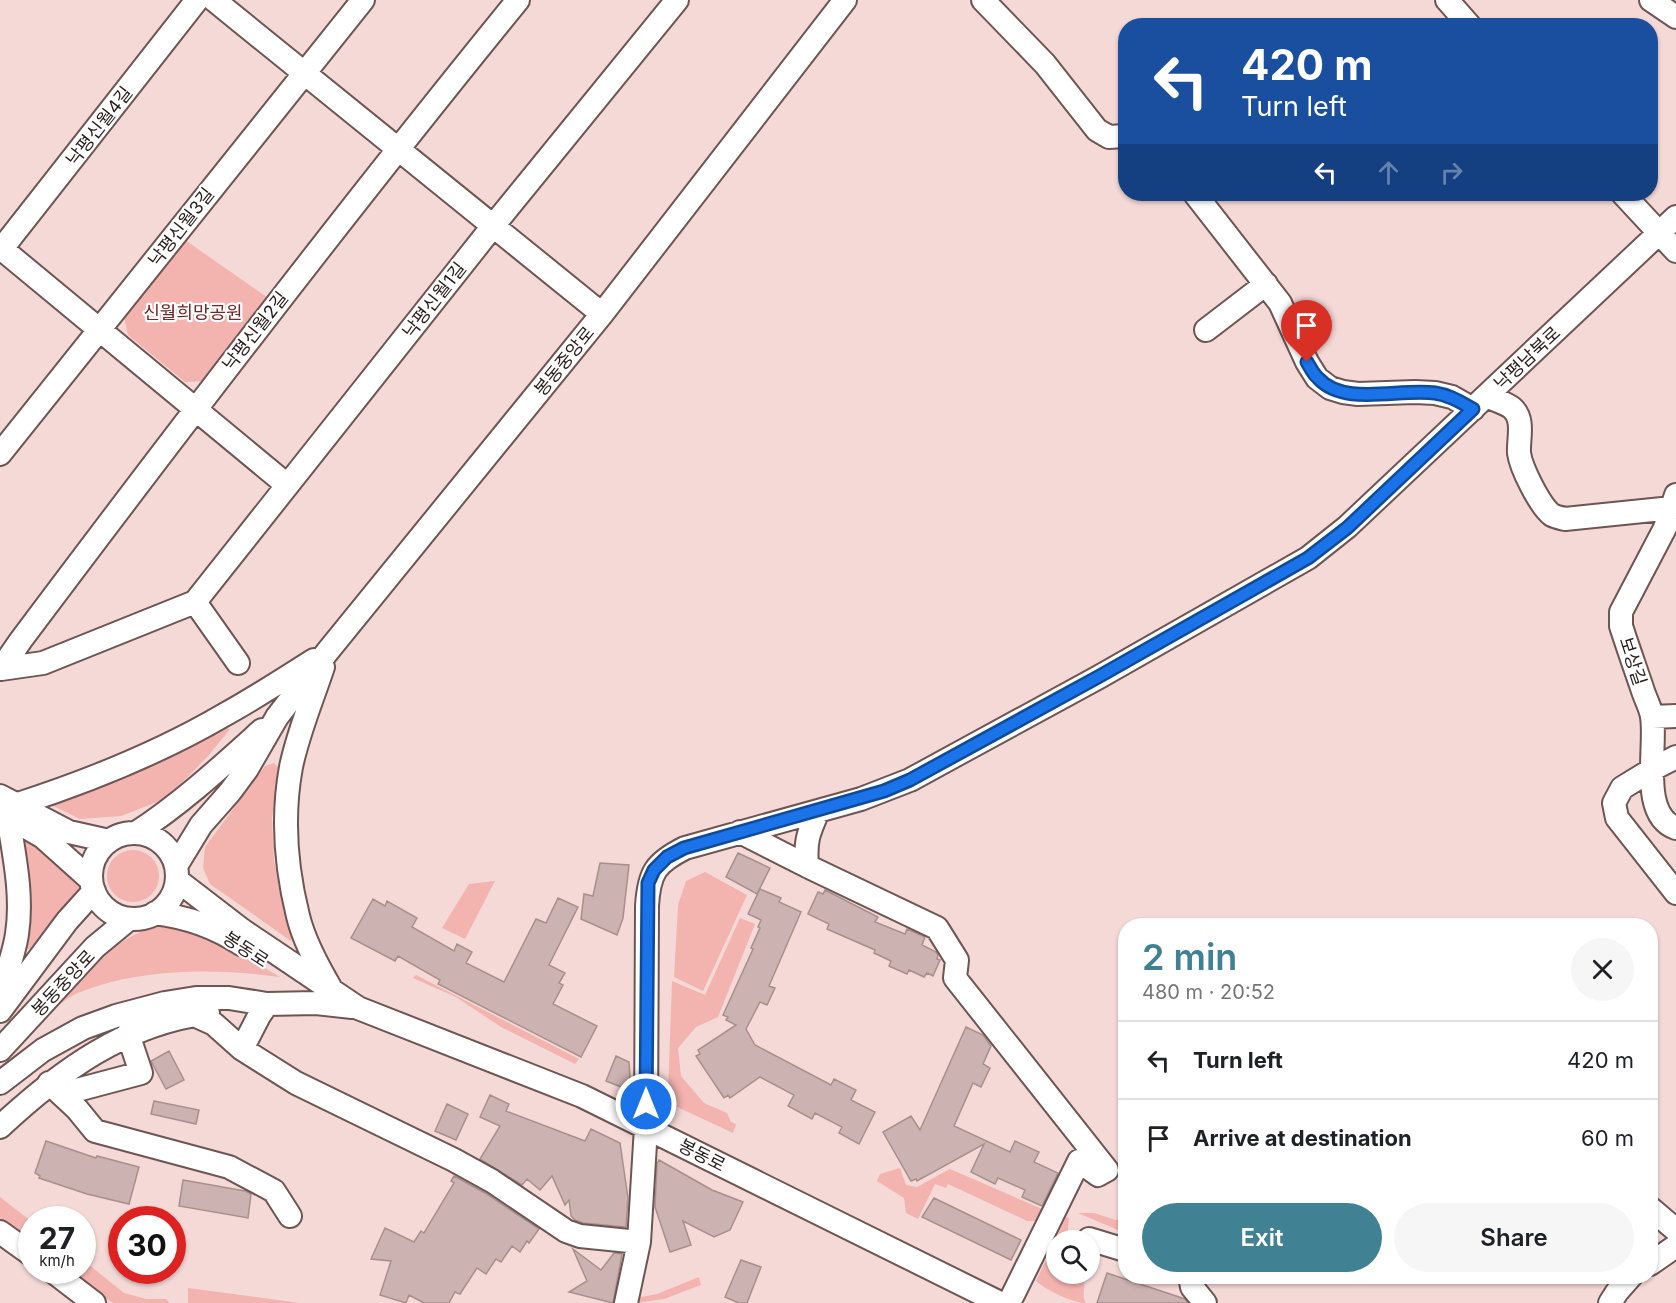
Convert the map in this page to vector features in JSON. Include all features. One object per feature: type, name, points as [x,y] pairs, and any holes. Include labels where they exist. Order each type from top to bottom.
[{"type":"street","name":"낙평신월4길","points":[[1,250],[197,0]]},
{"type":"street","points":[[214,0],[602,314]]},
{"type":"street","name":"낙평신월3길","points":[[0,454],[363,0]]},
{"type":"street","name":"낙평신월2길","points":[[1,669],[195,408],[397,148],[518,0]]},
{"type":"street","name":"낙평신월1길","points":[[195,602],[493,226],[677,0]]},
{"type":"street","name":"봉동중앙로","points":[[0,1050],[95,947],[129,919],[143,918],[155,913],[170,899],[177,873],[201,825],[231,792],[277,717],[602,314],[845,0]]},
{"type":"street","points":[[983,0],[1045,64],[1097,130],[1109,137],[1118,136]]},
{"type":"street","points":[[1448,0],[1463,18]]},
{"type":"street","points":[[1651,0],[1676,17]]},
{"type":"street","points":[[1201,201],[1280,303],[1307,362],[1317,378],[1330,388],[1358,394],[1435,393],[1513,409],[1520,428],[1519,452],[1523,467],[1546,508],[1554,516],[1565,519],[1674,501]]},
{"type":"street","points":[[1633,201],[1668,225],[1676,250]]},
{"type":"street","name":"낙평남북로","points":[[626,1303],[639,1242],[646,1127],[648,883],[654,870],[667,857],[684,848],[818,811],[884,791],[910,780],[1308,558],[1347,528],[1668,225]]},
{"type":"street","points":[[1,250],[287,485]]},
{"type":"street","points":[[1206,330],[1266,284]]},
{"type":"street","name":"보상길","points":[[1674,501],[1665,528],[1621,612],[1621,626],[1652,717],[1654,801],[1662,818],[1676,828]]},
{"type":"street","points":[[1,669],[43,663],[195,602],[238,663]]},
{"type":"street","points":[[7,807],[82,783],[186,736],[239,707],[328,651]]},
{"type":"street","points":[[328,651],[291,767],[286,832],[288,861],[298,918],[315,960],[333,992]]},
{"type":"street","points":[[1652,717],[1676,716]]},
{"type":"street","name":"봉동중앙로","points":[[0,1011],[93,885],[93,865],[99,852],[109,841],[122,834],[136,833],[158,819],[196,789],[277,717]]},
{"type":"street","points":[[1676,757],[1622,788],[1614,803],[1617,818],[1676,893]]},
{"type":"street","points":[[7,807],[69,832],[109,841]]},
{"type":"street","points":[[7,807],[43,837],[93,885],[102,904],[114,914],[129,919]]},
{"type":"street","points":[[0,993],[12,960],[19,912],[7,807]]},
{"type":"street","points":[[807,867],[808,834],[818,811]]},
{"type":"street","points":[[740,832],[807,867],[937,928],[957,960],[955,978],[1107,1170],[1098,1174],[1079,1161],[1009,1303]]},
{"type":"street","points":[[136,833],[150,836],[162,843],[171,853],[177,873]]},
{"type":"street","name":"봉동로","points":[[177,873],[242,930],[358,1008],[582,1096],[1000,1303]]},
{"type":"street","name":"봉동로","points":[[155,913],[180,916],[225,933],[304,987],[333,992]]},
{"type":"street","points":[[0,1083],[43,1050],[83,1028],[116,1016],[196,998],[230,998],[267,1004]]},
{"type":"street","points":[[0,1127],[49,1083],[85,1057],[128,1034],[194,1015],[267,1004],[316,1003],[358,1008]]},
{"type":"street","points":[[242,1048],[267,1004]]},
{"type":"street","points":[[194,1015],[214,1024],[242,1048],[296,1083],[454,1160],[492,1181],[566,1232],[580,1236],[639,1242]]},
{"type":"street","points":[[77,1090],[141,1073],[128,1034]]},
{"type":"street","points":[[49,1083],[77,1109],[95,1131],[229,1167],[274,1191],[290,1216]]},
{"type":"street","points":[[0,1112],[31,1098]]},
{"type":"street","points":[[1658,1215],[1676,1230]]},
{"type":"street","points":[[0,1232],[18,1245]]},
{"type":"street","points":[[1100,1242],[1118,1248]]},
{"type":"street","points":[[1658,1258],[1676,1246]]},
{"type":"street","points":[[69,1284],[94,1303]]},
{"type":"street","points":[[1191,1284],[1205,1303]]},
{"type":"street","points":[[1610,1303],[1624,1284]]},
{"type":"green space","name":"신월희망공원","points":[[185,240],[268,298],[205,381],[185,382],[128,335],[124,317]]},
{"type":"green space","points":[[223,727],[230,729],[208,756],[167,798],[121,816],[80,819],[47,803]]},
{"type":"green space","points":[[274,763],[278,767],[272,819],[274,860],[281,899],[293,934],[291,941],[210,884],[203,868],[205,847],[265,766]]},
{"type":"green space","points":[[23,836],[31,837],[74,878],[80,888],[30,949],[24,948],[23,943],[32,898],[20,844]]},
{"type":"green space","points":[[133,850],[143,852],[151,858],[157,866],[159,876],[157,886],[151,894],[143,900],[133,902],[123,900],[115,894],[109,886],[107,876],[109,866],[115,858],[123,852]]},
{"type":"green space","points":[[705,872],[747,895],[703,991],[674,977],[678,905],[686,881]]},
{"type":"green space","points":[[495,881],[465,939],[442,928],[469,884]]},
{"type":"green space","points":[[740,918],[755,924],[718,1017],[696,1027],[678,1048],[681,1076],[704,1103],[727,1113],[731,1122],[736,1124],[733,1133],[675,1106],[668,1093],[672,981],[705,995]]},
{"type":"green space","points":[[186,926],[211,936],[280,977],[230,972],[178,972],[126,979],[72,996],[26,1032],[81,975],[113,948],[150,928]]},
{"type":"green space","points":[[416,975],[579,1059],[575,1064],[501,1027],[456,997],[413,978]]},
{"type":"green space","points":[[900,1168],[906,1185],[917,1187],[950,1169],[1042,1209],[1037,1221],[1027,1221],[948,1184],[946,1188],[935,1184],[918,1219],[906,1213],[904,1198],[877,1181],[880,1174]]},
{"type":"green space","points":[[0,1197],[18,1211],[18,1236],[0,1223]]},
{"type":"green space","points":[[1078,1213],[1094,1213],[1118,1220],[1118,1230]]},
{"type":"green space","points":[[1066,1217],[1069,1218],[1068,1230],[1060,1230]]},
{"type":"green space","points":[[1046,1260],[1046,1284],[1084,1284],[1086,1303],[1060,1295],[1036,1281]]},
{"type":"green space","points":[[96,1270],[108,1280],[108,1284],[113,1284],[124,1293],[146,1299],[166,1299],[170,1303],[113,1303],[86,1284],[96,1284]]},
{"type":"green space","points":[[699,1277],[701,1285],[664,1299],[636,1303],[636,1298],[657,1294]]},
{"type":"green space","points":[[188,1288],[300,1303],[188,1303]]},
{"type":"building","points":[[738,853],[770,868],[757,894],[726,877]]},
{"type":"building","points":[[600,863],[629,865],[623,918],[617,935],[581,919],[584,894],[593,896]]},
{"type":"building","points":[[760,889],[781,898],[779,902],[801,912],[769,986],[775,988],[767,1005],[760,1002],[746,1029],[755,1045],[831,1085],[834,1079],[856,1090],[851,1100],[875,1112],[859,1144],[839,1133],[842,1127],[815,1113],[812,1119],[788,1106],[794,1095],[760,1077],[730,1098],[728,1095],[724,1098],[696,1056],[700,1054],[698,1050],[736,1025],[726,1020],[728,1017],[723,1015],[760,928],[758,927],[761,920],[748,914]]},
{"type":"building","points":[[825,890],[878,917],[875,922],[905,934],[907,929],[925,937],[922,945],[936,952],[937,959],[940,960],[933,976],[927,973],[924,977],[909,970],[907,974],[889,966],[891,961],[874,953],[875,950],[827,929],[829,924],[808,914],[818,892],[823,894]]},
{"type":"building","points":[[558,898],[578,907],[549,965],[565,973],[559,983],[563,985],[553,1004],[597,1026],[581,1057],[438,984],[440,980],[398,956],[395,961],[351,938],[373,899],[385,906],[387,901],[417,918],[412,927],[454,951],[457,944],[472,952],[466,963],[504,982],[536,919],[546,923]]},
{"type":"building","points":[[966,1027],[983,1035],[991,1046],[983,1064],[990,1068],[981,1087],[973,1083],[954,1126],[1010,1152],[1015,1141],[1039,1152],[1034,1162],[1058,1173],[1042,1206],[1022,1197],[1025,1190],[998,1178],[995,1184],[971,1172],[984,1144],[917,1181],[916,1179],[911,1181],[883,1132],[911,1116],[920,1130]]},
{"type":"building","points":[[169,1051],[184,1080],[166,1089],[151,1061]]},
{"type":"building","points":[[616,1056],[629,1062],[630,1077],[626,1089],[606,1081]]},
{"type":"building","points":[[490,1095],[509,1104],[506,1111],[585,1141],[591,1129],[620,1143],[628,1198],[626,1227],[583,1223],[575,1220],[571,1216],[569,1200],[565,1205],[552,1176],[540,1190],[527,1179],[522,1185],[480,1159],[500,1126],[480,1117]]},
{"type":"building","points":[[154,1101],[199,1110],[196,1124],[151,1114]]},
{"type":"building","points":[[447,1104],[468,1114],[456,1140],[435,1131]]},
{"type":"building","points":[[46,1141],[96,1158],[97,1156],[139,1167],[129,1204],[87,1194],[39,1178],[40,1176],[35,1173]]},
{"type":"building","points":[[659,1160],[712,1190],[743,1202],[730,1230],[714,1237],[683,1221],[691,1245],[670,1252],[655,1207]]},
{"type":"building","points":[[454,1176],[485,1193],[539,1229],[520,1252],[512,1246],[501,1262],[496,1259],[486,1274],[477,1268],[460,1294],[455,1292],[449,1303],[424,1303],[409,1295],[406,1303],[380,1295],[391,1261],[371,1259],[385,1228],[414,1242],[421,1231],[424,1233],[454,1183],[451,1181]]},
{"type":"building","points":[[183,1180],[251,1194],[248,1218],[179,1206]]},
{"type":"building","points":[[934,1198],[1021,1240],[1011,1260],[922,1217]]},
{"type":"building","points":[[573,1249],[601,1270],[614,1253],[622,1254],[613,1303],[569,1292],[587,1281]]},
{"type":"building","points":[[741,1260],[761,1267],[747,1303],[739,1303],[725,1297]]},
{"type":"building","points":[[1107,1273],[1118,1277],[1118,1284],[1140,1284],[1185,1299],[1188,1303],[1097,1303]]},
{"type":"route","points":[[646,1104],[648,883],[654,870],[667,857],[684,848],[884,791],[910,780],[1098,677],[1308,558],[1347,528],[1473,409],[1452,397],[1435,393],[1358,394],[1343,392],[1330,388],[1317,378],[1307,362]]}]
